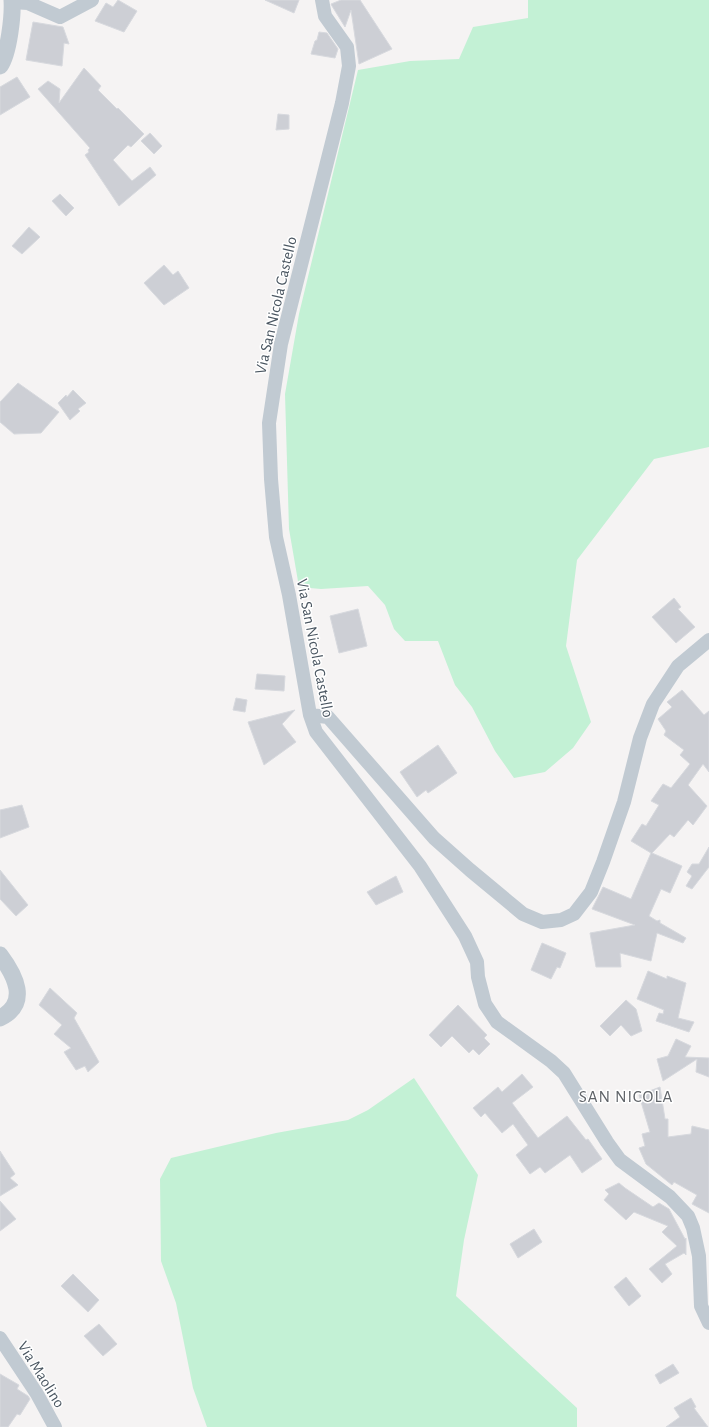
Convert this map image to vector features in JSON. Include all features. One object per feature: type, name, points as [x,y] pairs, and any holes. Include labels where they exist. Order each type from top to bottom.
[{"type":"street","points":[[0,66],[9,41],[12,1],[28,3],[60,17],[92,0]]},
{"type":"street","name":"Via San Nicola Castello","points":[[322,0],[325,16],[347,48],[349,66],[342,103],[281,344],[269,423],[271,479],[276,537],[289,595],[310,715],[316,732],[420,866],[465,936],[477,962],[478,977],[485,1004],[497,1022],[551,1061],[564,1074],[620,1160],[670,1196],[688,1216],[693,1228],[699,1256],[701,1306],[709,1323]]},
{"type":"street","points":[[310,715],[328,717],[434,838],[523,914],[542,922],[561,920],[574,914],[591,892],[604,862],[624,802],[640,738],[653,704],[678,666],[709,640]]},
{"type":"street","points":[[0,955],[16,983],[18,996],[14,1008],[0,1018]]},
{"type":"street","name":"Via Maolino","points":[[0,1338],[37,1394],[55,1427]]},
{"type":"green space","points":[[528,0],[709,0],[709,447],[654,459],[577,560],[566,646],[591,722],[573,748],[545,772],[514,778],[495,751],[472,707],[455,685],[438,641],[405,641],[394,629],[385,605],[368,586],[321,589],[299,587],[289,529],[285,394],[299,314],[358,70],[410,61],[459,59],[473,27],[528,18]]},
{"type":"green space","points":[[414,1078],[478,1175],[464,1240],[456,1296],[577,1408],[577,1427],[207,1427],[193,1388],[176,1303],[161,1261],[160,1179],[171,1158],[276,1133],[348,1120],[368,1110]]},
{"type":"building","points":[[118,0],[137,11],[124,32],[95,21],[106,3],[113,7]]},
{"type":"building","points":[[265,0],[299,0],[294,13]]},
{"type":"building","points":[[341,0],[360,0],[392,49],[359,64],[351,10],[345,27],[331,4]]},
{"type":"building","points":[[33,22],[63,27],[69,44],[64,43],[62,66],[26,60]]},
{"type":"building","points":[[319,32],[327,33],[338,49],[335,58],[311,54]]},
{"type":"building","points":[[84,68],[101,86],[98,90],[144,134],[131,147],[128,145],[113,160],[132,181],[150,167],[156,175],[119,206],[85,155],[89,152],[88,150],[90,148],[38,89],[48,81],[60,89],[59,103]]},
{"type":"building","points":[[17,77],[30,97],[0,115],[0,87]]},
{"type":"building","points":[[278,114],[289,115],[289,129],[276,130]]},
{"type":"building","points":[[150,133],[162,146],[154,154],[141,141]]},
{"type":"building","points":[[60,194],[74,208],[66,216],[52,201]]},
{"type":"building","points":[[29,227],[40,237],[22,254],[12,246]]},
{"type":"building","points":[[164,265],[173,275],[178,271],[189,288],[164,305],[144,283]]},
{"type":"building","points":[[18,383],[59,412],[41,433],[14,434],[0,422],[0,402]]},
{"type":"building","points":[[73,390],[86,403],[78,409],[80,411],[70,420],[58,403],[66,395],[67,397]]},
{"type":"building","points":[[674,598],[681,607],[678,609],[695,627],[676,643],[652,617]]},
{"type":"building","points":[[358,609],[367,646],[339,653],[330,616]]},
{"type":"building","points":[[257,674],[285,676],[284,691],[255,689]]},
{"type":"building","points":[[682,690],[704,715],[709,711],[709,772],[703,764],[688,785],[707,806],[693,825],[688,820],[674,837],[670,834],[652,853],[682,866],[670,893],[661,889],[649,916],[657,921],[660,920],[660,923],[686,938],[683,943],[657,933],[651,961],[620,953],[621,967],[596,967],[590,933],[635,925],[592,909],[603,887],[631,899],[651,853],[631,841],[642,824],[646,826],[659,805],[651,801],[663,784],[671,788],[690,764],[680,755],[684,750],[664,735],[666,731],[658,719],[672,707],[667,702]]},
{"type":"building","points":[[236,698],[247,700],[245,712],[233,710]]},
{"type":"building","points":[[295,710],[282,724],[296,742],[264,765],[248,722]]},
{"type":"building","points":[[438,745],[457,773],[428,793],[426,790],[417,797],[400,772]]},
{"type":"building","points":[[22,805],[29,827],[0,838],[0,810]]},
{"type":"building","points":[[709,847],[709,867],[692,889],[686,886],[692,876],[687,872],[692,864],[699,864]]},
{"type":"building","points":[[0,870],[28,905],[16,916],[0,899]]},
{"type":"building","points":[[396,876],[403,892],[376,905],[367,892]]},
{"type":"building","points":[[542,943],[566,953],[560,968],[557,967],[551,979],[531,970]]},
{"type":"building","points":[[648,971],[667,979],[667,976],[686,983],[678,1018],[694,1022],[689,1032],[656,1021],[659,1013],[663,1014],[664,1010],[637,999]]},
{"type":"building","points":[[50,988],[77,1013],[74,1018],[99,1062],[88,1072],[85,1066],[76,1070],[64,1052],[71,1048],[54,1034],[62,1025],[39,1005]]},
{"type":"building","points":[[626,1000],[636,1009],[642,1031],[631,1036],[621,1025],[610,1036],[600,1026]]},
{"type":"building","points":[[458,1005],[487,1035],[484,1038],[490,1044],[479,1055],[473,1049],[469,1053],[452,1036],[441,1047],[429,1035]]},
{"type":"building","points":[[676,1039],[691,1046],[685,1057],[709,1058],[709,1077],[696,1072],[697,1059],[663,1081],[657,1059],[668,1056]]},
{"type":"building","points":[[522,1074],[533,1087],[512,1103],[538,1138],[567,1116],[586,1140],[588,1139],[602,1159],[582,1173],[570,1155],[545,1173],[540,1167],[530,1174],[516,1155],[528,1145],[513,1124],[502,1133],[485,1113],[481,1117],[473,1108],[498,1087],[502,1092]]},
{"type":"building","points":[[660,1087],[665,1119],[668,1119],[668,1137],[691,1134],[692,1126],[709,1130],[709,1213],[692,1204],[697,1195],[674,1182],[672,1185],[646,1164],[639,1148],[645,1146],[642,1134],[650,1132],[639,1095]]},
{"type":"building","points":[[0,1151],[15,1174],[10,1178],[18,1185],[0,1196]]},
{"type":"building","points":[[619,1183],[653,1207],[659,1203],[669,1209],[685,1239],[686,1238],[686,1255],[684,1253],[665,1264],[672,1274],[662,1283],[649,1269],[677,1246],[662,1232],[668,1226],[634,1212],[626,1220],[604,1200],[609,1194],[605,1190]]},
{"type":"building","points":[[0,1201],[16,1219],[0,1231]]},
{"type":"building","points":[[534,1229],[542,1242],[518,1258],[510,1244]]},
{"type":"building","points":[[73,1274],[99,1300],[88,1312],[61,1286]]},
{"type":"building","points":[[626,1277],[641,1296],[629,1306],[614,1287]]},
{"type":"building","points":[[99,1324],[117,1344],[103,1356],[84,1336]]},
{"type":"building","points":[[673,1364],[679,1373],[660,1384],[655,1375]]},
{"type":"building","points":[[0,1374],[19,1385],[17,1389],[30,1399],[20,1415],[17,1414],[8,1427],[0,1427]]},
{"type":"building","points":[[691,1398],[696,1407],[694,1408],[708,1427],[666,1427],[680,1417],[674,1408]]},
{"type":"district","name":"SAN NICOLA","points":[[626,1096]]}]
